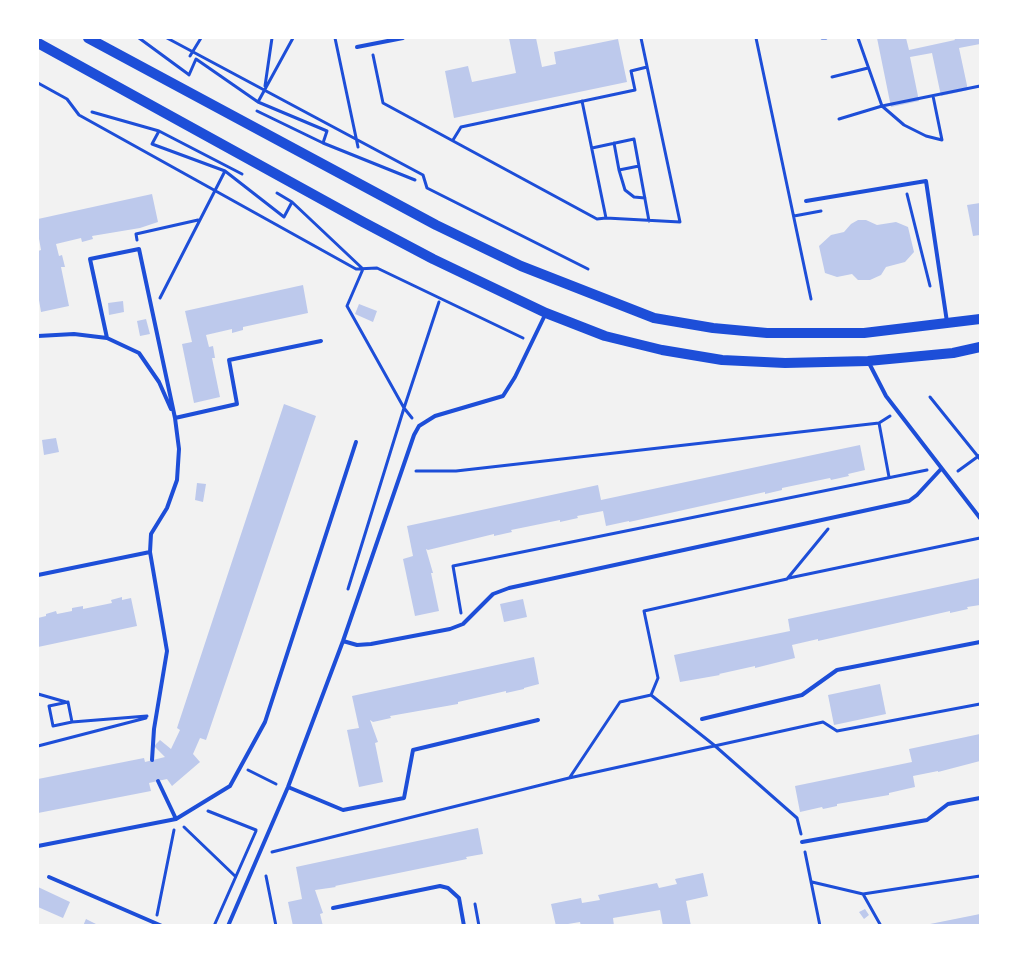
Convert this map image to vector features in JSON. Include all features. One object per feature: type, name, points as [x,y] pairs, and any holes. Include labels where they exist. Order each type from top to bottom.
[{"type":"main road","points":[[88,38],[436,225],[531,270],[654,318],[712,328],[766,333],[864,333],[981,319]]},
{"type":"main road","points":[[38,43],[432,259],[546,313],[605,336],[662,351],[722,360],[785,363],[868,361],[981,347]]},
{"type":"lane","points":[[357,47],[403,38]]},
{"type":"lane","points":[[806,201],[926,181],[948,324]]},
{"type":"lane","points":[[106,338],[90,259],[139,249],[175,418],[179,449],[177,480],[167,508],[151,534],[150,552],[167,651],[154,729],[152,760]]},
{"type":"lane","points":[[228,926],[288,787],[344,641],[409,448],[419,426],[435,416],[503,396],[515,377],[546,313]]},
{"type":"lane","points":[[38,336],[74,334],[106,338],[139,353],[159,382],[175,418]]},
{"type":"lane","points":[[175,418],[237,404],[229,360],[321,342]]},
{"type":"lane","points":[[868,361],[886,396],[981,518]]},
{"type":"lane","points":[[38,846],[176,819],[230,786],[265,722],[356,442]]},
{"type":"lane","points":[[344,641],[357,645],[371,645],[450,629],[463,624],[493,594],[509,588],[909,501],[941,468]]},
{"type":"lane","points":[[38,575],[150,552]]},
{"type":"lane","points":[[702,719],[802,695],[837,669],[981,642]]},
{"type":"lane","points":[[288,787],[343,810],[404,798],[413,750],[538,720]]},
{"type":"lane","points":[[158,781],[176,819]]},
{"type":"lane","points":[[802,842],[927,820],[948,804],[981,798]]},
{"type":"lane","points":[[49,877],[162,926]]},
{"type":"lane","points":[[333,908],[440,886],[448,888],[459,898],[464,926]]},
{"type":"path","points":[[139,38],[189,75],[196,59],[258,102],[327,131],[323,143]]},
{"type":"path","points":[[167,38],[423,175],[427,188],[588,269]]},
{"type":"path","points":[[190,56],[201,38]]},
{"type":"path","points":[[264,90],[272,38]]},
{"type":"path","points":[[258,102],[293,38]]},
{"type":"path","points":[[335,38],[358,147]]},
{"type":"path","points":[[371,44],[383,103],[597,219],[680,222],[641,38]]},
{"type":"path","points":[[756,38],[811,299]]},
{"type":"path","points":[[858,38],[882,106],[904,125],[926,136],[942,140],[933,96]]},
{"type":"path","points":[[453,140],[461,127],[635,90],[632,71],[647,67]]},
{"type":"path","points":[[832,77],[868,68]]},
{"type":"path","points":[[38,83],[67,99],[79,115],[356,269],[377,268],[531,341]]},
{"type":"path","points":[[839,118],[882,106],[981,86]]},
{"type":"path","points":[[582,101],[606,218]]},
{"type":"path","points":[[253,109],[323,143],[415,180]]},
{"type":"path","points":[[92,112],[159,131],[242,174]]},
{"type":"path","points":[[159,131],[152,144],[225,171],[284,217],[292,202]]},
{"type":"path","points":[[592,148],[634,139],[649,220]]},
{"type":"path","points":[[614,143],[625,190],[634,197],[645,198]]},
{"type":"path","points":[[619,170],[639,166]]},
{"type":"path","points":[[153,313],[198,220],[225,171]]},
{"type":"path","points":[[277,193],[292,202],[363,269]]},
{"type":"path","points":[[897,196],[908,194],[931,293]]},
{"type":"path","points":[[794,216],[828,209]]},
{"type":"path","points":[[139,249],[136,234],[198,220]]},
{"type":"path","points":[[363,269],[347,306],[404,408],[419,426]]},
{"type":"path","points":[[348,591],[439,302]]},
{"type":"path","points":[[930,397],[980,457],[949,478]]},
{"type":"path","points":[[416,471],[456,471],[879,423],[889,477]]},
{"type":"path","points":[[463,624],[453,566],[941,468]]},
{"type":"path","points":[[787,579],[838,516]]},
{"type":"path","points":[[651,695],[658,678],[644,611],[981,538]]},
{"type":"path","points":[[38,694],[68,702]]},
{"type":"path","points":[[651,695],[714,745],[797,818],[820,926]]},
{"type":"path","points":[[569,778],[620,702],[651,695]]},
{"type":"path","points":[[68,702],[72,722]]},
{"type":"path","points":[[68,702],[49,706],[53,726],[72,722],[158,715]]},
{"type":"path","points":[[259,856],[569,778],[823,722],[837,731],[981,704]]},
{"type":"path","points":[[38,746],[158,715]]},
{"type":"path","points":[[240,767],[277,783],[273,792]]},
{"type":"path","points":[[197,806],[256,830],[214,926]]},
{"type":"path","points":[[176,819],[236,876]]},
{"type":"path","points":[[155,922],[176,819]]},
{"type":"path","points":[[266,876],[276,926]]},
{"type":"path","points":[[812,882],[863,894],[981,876]]},
{"type":"path","points":[[863,894],[881,926]]},
{"type":"path","points":[[475,904],[479,926]]},
{"type":"building","points":[[509,38],[536,38],[542,67],[556,64],[554,52],[618,39],[627,82],[454,118],[445,71],[468,66],[472,82],[516,73]]},
{"type":"building","points":[[877,38],[906,38],[909,50],[955,40],[954,38],[980,38],[980,44],[959,48],[968,90],[941,96],[932,53],[910,57],[919,101],[891,107]]},
{"type":"building","points":[[152,194],[158,222],[140,228],[92,236],[93,239],[82,242],[81,238],[56,244],[65,267],[61,267],[69,306],[41,312],[38,294],[38,251],[41,250],[38,219]]},
{"type":"building","points":[[980,203],[980,235],[973,236],[967,205]]},
{"type":"building","points":[[858,220],[866,220],[877,225],[896,222],[908,227],[914,252],[905,262],[886,267],[881,275],[870,280],[858,280],[852,274],[837,277],[825,273],[819,246],[831,235],[844,232]]},
{"type":"building","points":[[303,285],[308,313],[243,327],[243,330],[232,333],[232,329],[206,335],[209,347],[213,346],[215,358],[212,358],[220,397],[194,403],[182,344],[192,342],[185,311]]},
{"type":"building","points":[[123,301],[124,312],[109,315],[108,303]]},
{"type":"building","points":[[359,304],[377,311],[373,322],[355,314]]},
{"type":"building","points":[[146,319],[150,334],[140,336],[137,321]]},
{"type":"building","points":[[284,404],[316,416],[206,740],[200,738],[193,754],[200,762],[172,786],[167,779],[149,783],[151,791],[38,813],[38,779],[144,758],[145,762],[165,757],[154,746],[160,740],[171,749],[180,730],[177,728]]},
{"type":"building","points":[[56,438],[59,452],[44,455],[42,440]]},
{"type":"building","points":[[860,445],[865,470],[848,474],[849,476],[831,480],[830,478],[765,494],[765,492],[606,526],[603,511],[426,549],[433,573],[431,573],[439,611],[415,616],[403,559],[413,556],[407,526],[598,485],[601,500]]},
{"type":"building","points":[[197,483],[206,484],[203,502],[195,500]]},
{"type":"building","points":[[980,578],[980,605],[792,645],[795,658],[680,682],[674,655],[790,631],[788,619]]},
{"type":"building","points":[[122,597],[122,600],[131,598],[137,626],[38,647],[38,618],[56,611],[57,614],[72,611],[72,608],[83,606],[83,609],[112,603],[111,600]]},
{"type":"building","points":[[523,599],[527,617],[504,622],[500,604]]},
{"type":"building","points":[[534,657],[539,684],[458,702],[458,704],[390,716],[391,718],[373,722],[370,720],[378,742],[375,743],[383,782],[359,787],[347,730],[359,728],[352,696]]},
{"type":"building","points":[[880,684],[886,714],[834,725],[828,695]]},
{"type":"building","points":[[980,734],[980,761],[913,776],[915,787],[889,793],[889,795],[800,812],[795,786],[912,762],[909,749]]},
{"type":"building","points":[[478,828],[483,854],[315,890],[323,913],[320,914],[323,926],[293,926],[288,902],[302,899],[296,867]]},
{"type":"building","points":[[703,873],[708,896],[686,901],[691,926],[663,926],[660,910],[613,918],[614,926],[581,926],[580,922],[556,926],[551,904],[581,898],[582,903],[600,900],[598,895],[657,883],[659,888],[677,884],[675,879]]},
{"type":"building","points":[[38,887],[70,902],[63,918],[38,907]]},
{"type":"building","points":[[865,909],[869,915],[864,919],[859,912]]},
{"type":"building","points":[[980,914],[980,926],[930,926],[930,924]]},
{"type":"building","points":[[86,919],[100,926],[83,926]]}]
